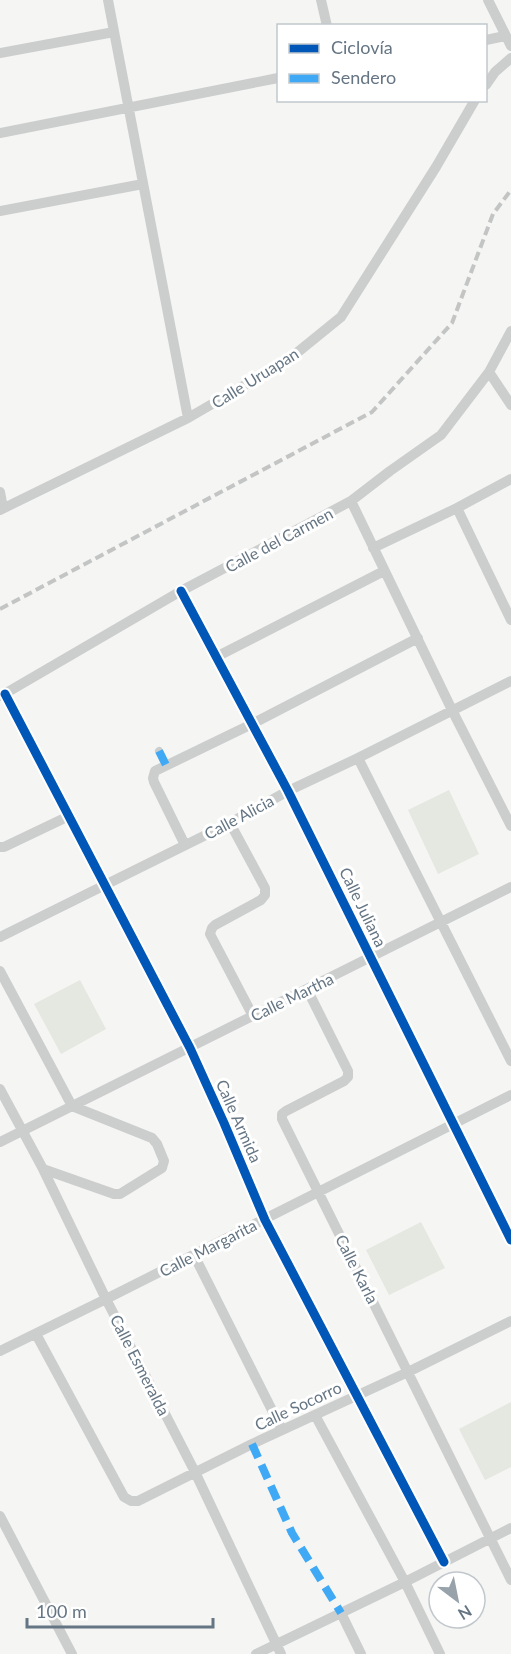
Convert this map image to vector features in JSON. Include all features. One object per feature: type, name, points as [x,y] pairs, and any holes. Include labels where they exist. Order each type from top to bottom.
[{"type":"street","points":[[108,0],[188,418]]},
{"type":"street","points":[[321,0],[327,24]]},
{"type":"street","points":[[487,40],[508,41],[490,1]]},
{"type":"street","points":[[0,53],[114,32]]},
{"type":"street","points":[[487,84],[495,72],[511,58]]},
{"type":"street","points":[[0,133],[277,78]]},
{"type":"street","name":"Calle Uruapan","points":[[2,509],[188,418],[288,360],[341,317],[430,177],[474,102]]},
{"type":"street","points":[[0,211],[143,184]]},
{"type":"street","name":"Calle del Carmen","points":[[2,695],[181,591],[351,501],[441,435],[489,372],[511,331]]},
{"type":"street","points":[[489,372],[511,405]]},
{"type":"street","points":[[373,548],[511,479]]},
{"type":"street","points":[[0,492],[2,509]]},
{"type":"street","points":[[351,501],[511,826]]},
{"type":"street","points":[[457,508],[511,620]]},
{"type":"street","points":[[216,657],[384,571]]},
{"type":"street","name":"Calle Juliana","points":[[181,591],[288,791],[511,1240]]},
{"type":"street","points":[[185,845],[154,782],[154,774],[158,769],[252,724],[418,638]]},
{"type":"street","name":"Calle Alicia","points":[[0,937],[511,681]]},
{"type":"street","name":"Calle Armida","points":[[2,695],[69,816],[190,1048],[265,1220],[444,1562]]},
{"type":"street","points":[[159,752],[166,765]]},
{"type":"street","points":[[358,758],[511,1061]]},
{"type":"street","points":[[0,848],[69,816]]},
{"type":"street","points":[[230,823],[265,888],[266,895],[215,926],[210,934],[253,1016]]},
{"type":"street","name":"Calle Martha","points":[[0,1142],[511,887]]},
{"type":"street","points":[[0,971],[72,1106],[152,1138],[164,1161],[162,1168],[120,1194],[114,1194],[43,1169]]},
{"type":"street","name":"Calle Karla","points":[[307,989],[348,1071],[348,1077],[344,1082],[286,1111],[282,1114],[282,1119],[511,1580]]},
{"type":"street","name":"Calle Esmeralda","points":[[0,1089],[43,1169],[195,1473],[278,1649]]},
{"type":"street","name":"Calle Margarita","points":[[0,1351],[511,1095]]},
{"type":"street","points":[[194,1255],[282,1430]]},
{"type":"street","name":"Calle Socorro","points":[[36,1334],[124,1497],[138,1502],[282,1430],[511,1322]]},
{"type":"street","points":[[315,1415],[405,1582],[440,1654]]},
{"type":"street","points":[[0,1516],[72,1654]]},
{"type":"street","points":[[256,1654],[278,1649],[341,1613],[511,1528]]},
{"type":"street","points":[[341,1613],[361,1654]]},
{"type":"shaded area","points":[[449,790],[479,854],[438,874],[408,810]]},
{"type":"shaded area","points":[[80,980],[106,1029],[61,1054],[34,1004]]},
{"type":"shaded area","points":[[421,1222],[445,1268],[389,1295],[366,1250]]},
{"type":"shaded area","points":[[511,1402],[511,1467],[485,1480],[459,1429]]},
{"type":"railway","points":[[0,609],[372,412],[452,323],[493,214],[511,190]]},
{"type":"marked path","points":[[159,751],[166,765]]},
{"type":"marked path","points":[[252,1444],[292,1533],[341,1613]]},
{"type":"cycle path","points":[[181,591],[288,791],[511,1240]]},
{"type":"cycle path","points":[[5,694],[190,1048],[265,1220],[444,1562]]}]
